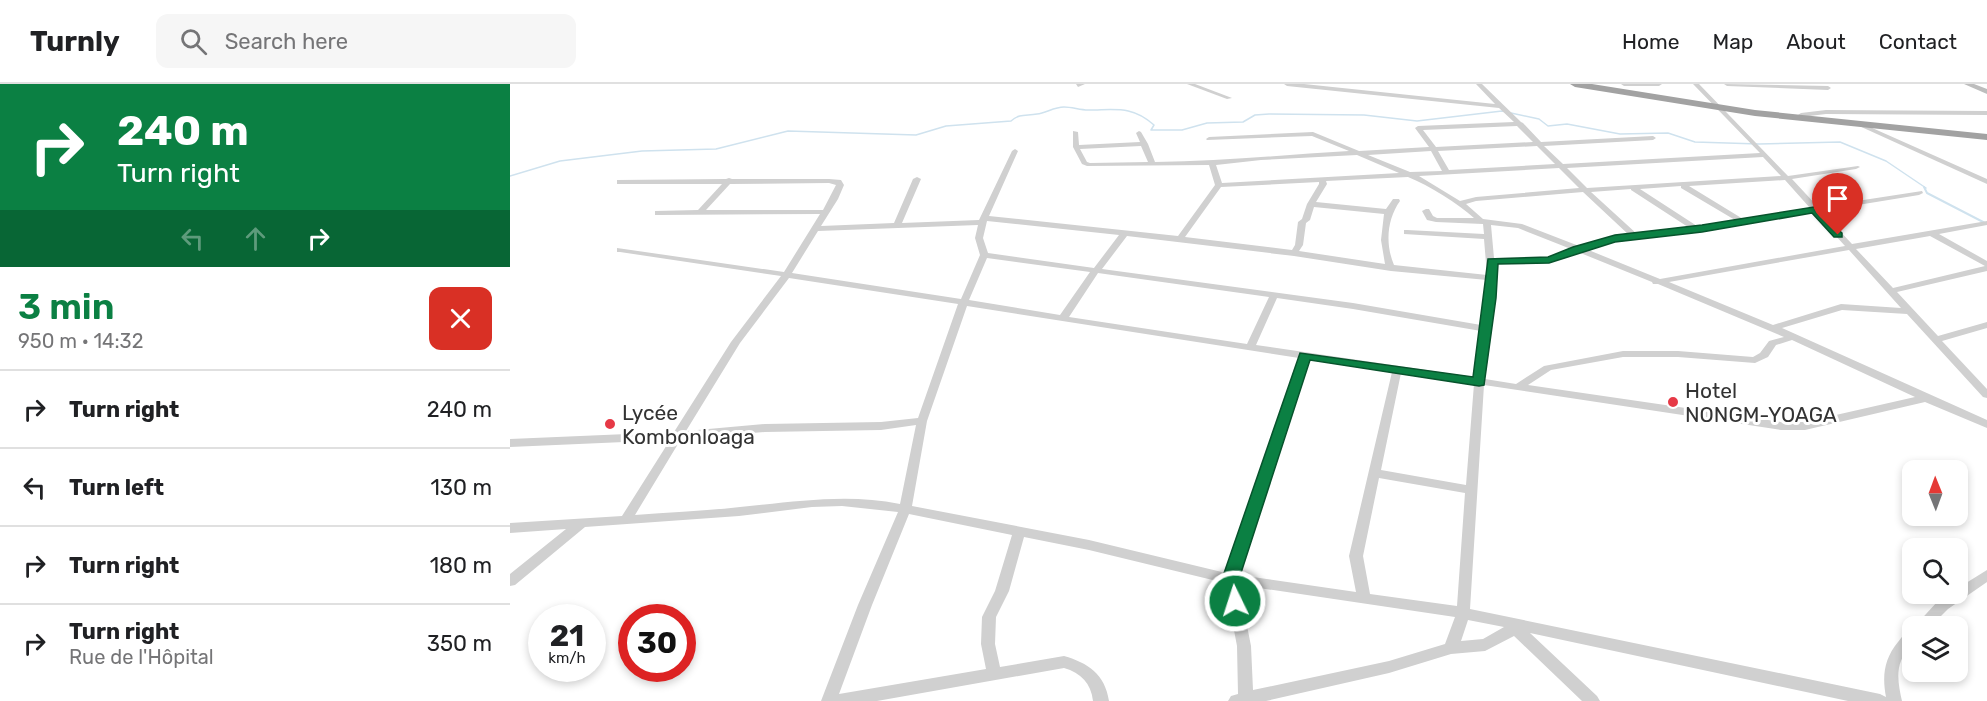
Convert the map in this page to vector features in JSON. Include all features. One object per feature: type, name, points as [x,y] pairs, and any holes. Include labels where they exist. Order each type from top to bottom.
[{"type":"highway","points":[[1575,84],[1716,106],[1859,124],[1987,135]]},
{"type":"highway","points":[[1592,84],[1716,106],[1987,135]]},
{"type":"main road","points":[[1968,84],[1987,92]]},
{"type":"street","points":[[1190,84],[1229,98]]},
{"type":"street","points":[[1287,84],[1499,106]]},
{"type":"street","points":[[1479,84],[1585,190],[1635,236]]},
{"type":"street","points":[[1624,84],[1659,84]]},
{"type":"street","points":[[1696,84],[1986,393]]},
{"type":"street","points":[[1727,84],[1828,88]]},
{"type":"street","points":[[1801,115],[1833,112],[1987,113]]},
{"type":"street","points":[[1446,172],[1433,148],[1418,129],[1521,124]]},
{"type":"street","points":[[1859,124],[1987,182]]},
{"type":"street","points":[[1075,132],[1076,147],[1086,165],[1212,163],[1433,148],[1653,138]]},
{"type":"street","points":[[1139,133],[1152,164]]},
{"type":"street","points":[[1209,139],[1313,134],[1409,175],[1484,222],[1489,237],[1492,278],[1479,382],[1463,613],[1451,648]]},
{"type":"street","points":[[1076,147],[1144,144]]},
{"type":"street","points":[[829,701],[905,508],[922,421],[963,304],[984,255],[979,235],[983,220],[1015,151]]},
{"type":"street","points":[[1219,185],[1764,155]]},
{"type":"street","points":[[1212,163],[1219,185]]},
{"type":"street","points":[[1458,204],[1476,199],[1585,190],[1684,186],[1785,178],[1856,167]]},
{"type":"street","points":[[700,213],[729,180]]},
{"type":"street","points":[[620,182],[729,180],[838,182],[840,189],[786,275],[736,342],[625,521]]},
{"type":"street","points":[[897,225],[916,180]]},
{"type":"street","points":[[1294,253],[1299,244],[1302,222],[1306,220],[1311,204],[1323,184],[1322,180]]},
{"type":"street","points":[[1180,239],[1219,185]]},
{"type":"street","points":[[1684,186],[1741,221]]},
{"type":"street","points":[[1634,188],[1696,229]]},
{"type":"street","points":[[1492,261],[1549,260],[1615,238],[1696,229],[1919,193]]},
{"type":"street","points":[[1391,268],[1386,257],[1384,241],[1388,212],[1396,201]]},
{"type":"street","points":[[1311,204],[1388,212]]},
{"type":"street","points":[[1426,211],[1430,218],[1436,220],[1519,226],[1773,328],[1987,424]]},
{"type":"street","points":[[658,213],[826,212]]},
{"type":"street","points":[[816,229],[983,220],[1180,239],[1391,268],[1492,278]]},
{"type":"street","points":[[1656,282],[1984,224]]},
{"type":"street","points":[[1407,232],[1489,237]]},
{"type":"street","points":[[1930,232],[1987,266]]},
{"type":"street","points":[[1064,318],[1125,233]]},
{"type":"street","points":[[620,250],[1397,370],[1789,427],[1805,426],[1926,398]]},
{"type":"street","points":[[984,255],[1353,306],[1487,329]]},
{"type":"street","points":[[1891,291],[1987,266]]},
{"type":"street","points":[[1250,347],[1274,296]]},
{"type":"street","points":[[1773,328],[1841,307],[1908,311]]},
{"type":"street","points":[[1937,339],[1987,325]]},
{"type":"street","points":[[1518,387],[1548,368],[1623,354],[1678,354],[1755,360],[1764,356],[1772,343],[1794,337]]},
{"type":"street","points":[[1305,356],[1231,579],[1244,646],[1243,700],[1389,667],[1451,648],[1485,645],[1514,627]]},
{"type":"street","points":[[1364,597],[1356,556],[1397,370]]},
{"type":"street","points":[[510,443],[676,436],[765,428],[881,426],[922,421]]},
{"type":"street","points":[[1375,473],[1472,490]]},
{"type":"street","points":[[510,528],[625,521],[842,502],[905,508],[1019,533],[1089,545],[1231,579],[1463,613],[1514,627],[1880,701]]},
{"type":"street","points":[[510,580],[582,523]]},
{"type":"street","points":[[994,673],[988,644],[989,617],[1002,591],[1019,533]]},
{"type":"street","points":[[1932,616],[1943,605],[1987,575]]},
{"type":"street","points":[[1514,627],[1592,701]]},
{"type":"street","points":[[1894,701],[1889,677],[1891,663],[1902,647]]},
{"type":"street","points":[[838,701],[1054,663],[1076,665],[1098,683],[1101,701]]},
{"type":"street","points":[[1576,687],[1585,701]]},
{"type":"waterway","points":[[510,176],[560,161],[642,151],[716,149],[788,131],[916,135],[946,126],[1011,121],[1020,116],[1064,107],[1131,111],[1154,125],[1151,130],[1182,130],[1207,123],[1243,122],[1255,115],[1269,114],[1364,115],[1417,121],[1502,111],[1539,119],[1548,126],[1567,124],[1620,134],[1668,133],[1695,142],[1759,144],[1840,142],[1886,161],[1926,188]]},
{"type":"waterway","points":[[1924,187],[1927,193],[1987,224]]},
{"type":"place","name":"Hotel NONGM-YOAGA","points":[[1673,402]]},
{"type":"place","name":"Lycée Kombonloaga","points":[[610,424]]},
{"type":"route","points":[[1235,601],[1231,579],[1305,356],[1479,382],[1491,298],[1492,261],[1549,260],[1615,238],[1702,228],[1814,210],[1838,235]]}]
